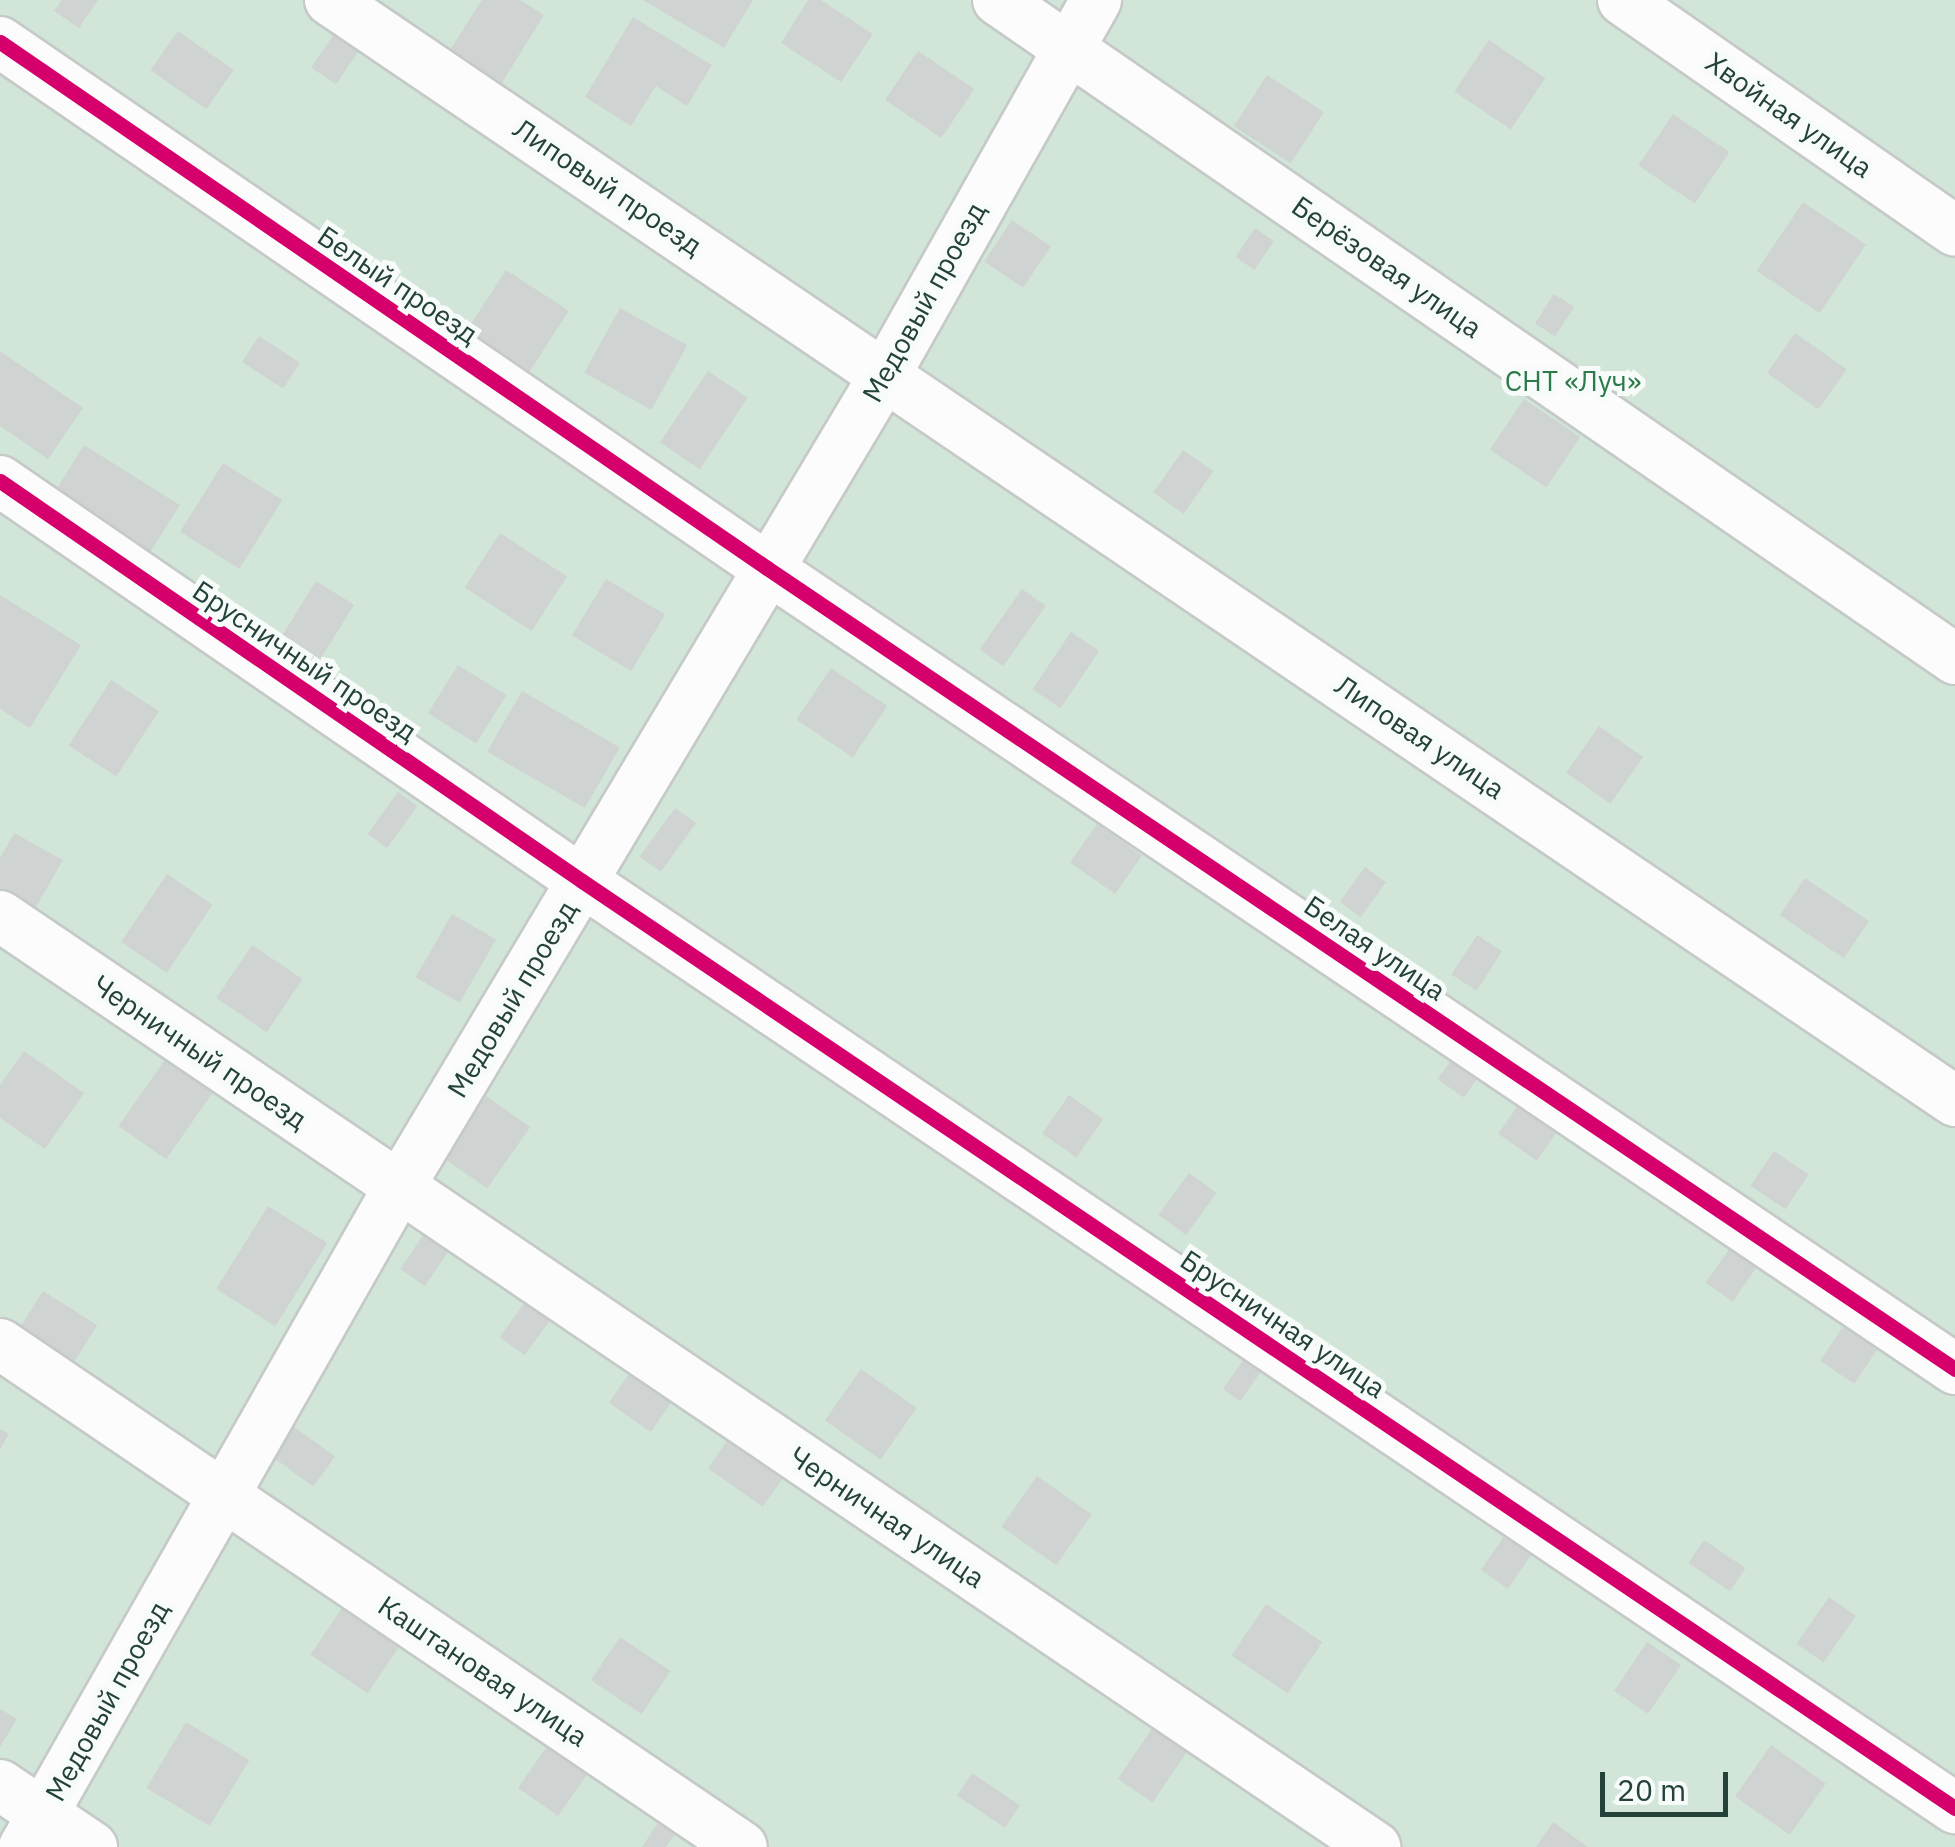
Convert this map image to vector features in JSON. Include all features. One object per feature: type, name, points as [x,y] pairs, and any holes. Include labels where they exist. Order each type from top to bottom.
[{"type":"street","name":"Липовый проезд","points":[[330,0],[886,374]]},
{"type":"street","name":"Берёзовая улица","points":[[998,0],[1955,659]]},
{"type":"street","name":"Медовый проезд","points":[[34,1831],[400,1187],[886,374],[1066,46],[1096,0]]},
{"type":"street","name":"Хвойная улица","points":[[1623,0],[1955,231]]},
{"type":"street","name":"Белый проезд","points":[[0,42],[767,568]]},
{"type":"street","name":"Липовая улица","points":[[886,374],[1955,1101]]},
{"type":"street","name":"Брусничный проезд","points":[[0,481],[582,881]]},
{"type":"street","name":"Белая улица","points":[[767,568],[1955,1369]]},
{"type":"street","name":"Брусничная улица","points":[[582,881],[1955,1808]]},
{"type":"street","name":"Черничный проезд","points":[[0,916],[400,1187]]},
{"type":"street","name":"Черничная улица","points":[[400,1187],[1375,1847]]},
{"type":"street","name":"Каштановая улица","points":[[0,1344],[742,1847]]},
{"type":"street","points":[[0,1785],[34,1831],[92,1847]]},
{"type":"green space","name":"СНТ «Луч»","points":[[0,0],[1955,0],[1955,1847],[0,1847]]},
{"type":"building","points":[[62,0],[98,0],[79,28],[54,11]]},
{"type":"building","points":[[482,0],[520,0],[544,15],[500,86],[448,53]]},
{"type":"building","points":[[643,0],[753,0],[724,48]]},
{"type":"building","points":[[808,0],[821,0],[873,34],[841,82],[781,43]]},
{"type":"building","points":[[633,17],[712,65],[687,106],[656,86],[631,126],[585,97]]},
{"type":"building","points":[[342,22],[367,39],[336,84],[311,68]]},
{"type":"building","points":[[178,31],[234,70],[206,109],[150,70]]},
{"type":"building","points":[[1489,40],[1545,78],[1511,129],[1454,91]]},
{"type":"building","points":[[918,51],[974,89],[941,138],[885,100]]},
{"type":"building","points":[[1267,75],[1324,112],[1291,163],[1234,126]]},
{"type":"building","points":[[1673,114],[1729,152],[1695,203],[1638,165]]},
{"type":"building","points":[[1803,202],[1866,244],[1820,313],[1757,271]]},
{"type":"building","points":[[1012,220],[1051,246],[1023,288],[984,261]]},
{"type":"building","points":[[1255,228],[1274,241],[1254,270],[1235,257]]},
{"type":"building","points":[[506,270],[569,311],[524,380],[461,340]]},
{"type":"building","points":[[1554,294],[1574,307],[1555,336],[1535,323]]},
{"type":"building","points":[[620,308],[687,345],[651,410],[584,373]]},
{"type":"building","points":[[1795,333],[1847,369],[1819,409],[1767,373]]},
{"type":"building","points":[[259,336],[300,363],[283,389],[242,362]]},
{"type":"building","points":[[0,351],[83,408],[48,459],[0,426]]},
{"type":"building","points":[[708,371],[748,398],[700,469],[660,442]]},
{"type":"building","points":[[1524,399],[1580,437],[1546,488],[1490,450]]},
{"type":"building","points":[[84,445],[180,505],[149,554],[53,494]]},
{"type":"building","points":[[1183,450],[1213,471],[1183,514],[1153,493]]},
{"type":"building","points":[[223,463],[282,500],[239,569],[180,532]]},
{"type":"building","points":[[500,533],[567,577],[532,631],[465,588]]},
{"type":"building","points":[[606,579],[665,615],[631,671],[572,636]]},
{"type":"building","points":[[316,581],[354,605],[318,663],[279,640]]},
{"type":"building","points":[[1022,589],[1046,606],[1003,666],[980,650]]},
{"type":"building","points":[[0,595],[81,645],[30,728],[0,709]]},
{"type":"building","points":[[1071,632],[1099,651],[1061,708],[1032,689]]},
{"type":"building","points":[[458,665],[506,695],[476,744],[428,713]]},
{"type":"building","points":[[831,668],[887,706],[853,757],[796,719]]},
{"type":"building","points":[[111,680],[159,711],[116,776],[69,745]]},
{"type":"building","points":[[522,691],[620,748],[585,808],[487,752]]},
{"type":"building","points":[[1599,726],[1643,757],[1611,804],[1566,773]]},
{"type":"building","points":[[398,792],[417,806],[387,848],[367,834]]},
{"type":"building","points":[[675,808],[696,823],[661,872],[640,857]]},
{"type":"building","points":[[1097,824],[1142,856],[1115,894],[1070,863]]},
{"type":"building","points":[[14,833],[63,860],[32,914],[0,896],[0,858]]},
{"type":"building","points":[[1365,867],[1386,882],[1361,917],[1340,902]]},
{"type":"building","points":[[167,874],[213,905],[167,973],[121,942]]},
{"type":"building","points":[[1805,878],[1869,921],[1844,958],[1780,915]]},
{"type":"building","points":[[452,914],[496,939],[460,1003],[416,977]]},
{"type":"building","points":[[1477,935],[1502,951],[1477,991],[1451,974]]},
{"type":"building","points":[[252,945],[303,979],[267,1032],[216,998]]},
{"type":"building","points":[[24,1051],[84,1093],[45,1149],[0,1118],[0,1085]]},
{"type":"building","points":[[1456,1053],[1482,1071],[1464,1098],[1438,1079]]},
{"type":"building","points":[[169,1054],[217,1087],[166,1159],[119,1126]]},
{"type":"building","points":[[1069,1095],[1103,1119],[1076,1158],[1042,1134]]},
{"type":"building","points":[[486,1096],[530,1127],[487,1188],[443,1157]]},
{"type":"building","points":[[1524,1097],[1563,1124],[1537,1161],[1498,1134]]},
{"type":"building","points":[[1774,1151],[1809,1174],[1785,1209],[1751,1186]]},
{"type":"building","points":[[1189,1173],[1217,1193],[1186,1235],[1158,1215]]},
{"type":"building","points":[[268,1206],[327,1243],[275,1326],[216,1289]]},
{"type":"building","points":[[432,1222],[457,1239],[425,1286],[400,1269]]},
{"type":"building","points":[[1732,1245],[1759,1264],[1733,1302],[1706,1283]]},
{"type":"building","points":[[43,1291],[97,1325],[72,1365],[18,1331]]},
{"type":"building","points":[[533,1291],[558,1309],[525,1355],[499,1337]]},
{"type":"building","points":[[1847,1321],[1881,1344],[1854,1384],[1820,1361]]},
{"type":"building","points":[[1251,1349],[1268,1361],[1240,1401],[1223,1389]]},
{"type":"building","points":[[861,1369],[917,1408],[881,1460],[825,1421]]},
{"type":"building","points":[[629,1374],[671,1403],[651,1432],[609,1403]]},
{"type":"building","points":[[293,1426],[335,1457],[313,1486],[271,1456]]},
{"type":"building","points":[[0,1429],[9,1434],[0,1450]]},
{"type":"building","points":[[732,1434],[787,1472],[763,1507],[708,1468]]},
{"type":"building","points":[[1037,1476],[1092,1514],[1056,1565],[1001,1527]]},
{"type":"building","points":[[1510,1528],[1537,1547],[1508,1589],[1481,1570]]},
{"type":"building","points":[[1704,1540],[1745,1568],[1730,1591],[1688,1563]]},
{"type":"building","points":[[1829,1597],[1856,1616],[1823,1663],[1796,1644]]},
{"type":"building","points":[[1266,1604],[1322,1642],[1288,1693],[1231,1655]]},
{"type":"building","points":[[344,1605],[401,1644],[368,1693],[310,1655]]},
{"type":"building","points":[[620,1637],[671,1671],[641,1714],[591,1680]]},
{"type":"building","points":[[1647,1642],[1681,1665],[1648,1714],[1614,1691]]},
{"type":"building","points":[[0,1709],[17,1719],[0,1747]]},
{"type":"building","points":[[1157,1721],[1192,1744],[1153,1803],[1118,1779]]},
{"type":"building","points":[[186,1722],[249,1760],[210,1826],[146,1788]]},
{"type":"building","points":[[550,1742],[590,1770],[558,1816],[518,1788]]},
{"type":"building","points":[[1771,1745],[1826,1783],[1790,1835],[1735,1797]]},
{"type":"building","points":[[972,1773],[1020,1805],[1005,1828],[957,1795]]},
{"type":"building","points":[[661,1818],[678,1830],[666,1847],[642,1847]]},
{"type":"building","points":[[1553,1822],[1588,1847],[1536,1847]]},
{"type":"cycle path","points":[[0,42],[767,568],[1955,1369]]},
{"type":"cycle path","points":[[0,481],[582,881],[1955,1808]]}]
